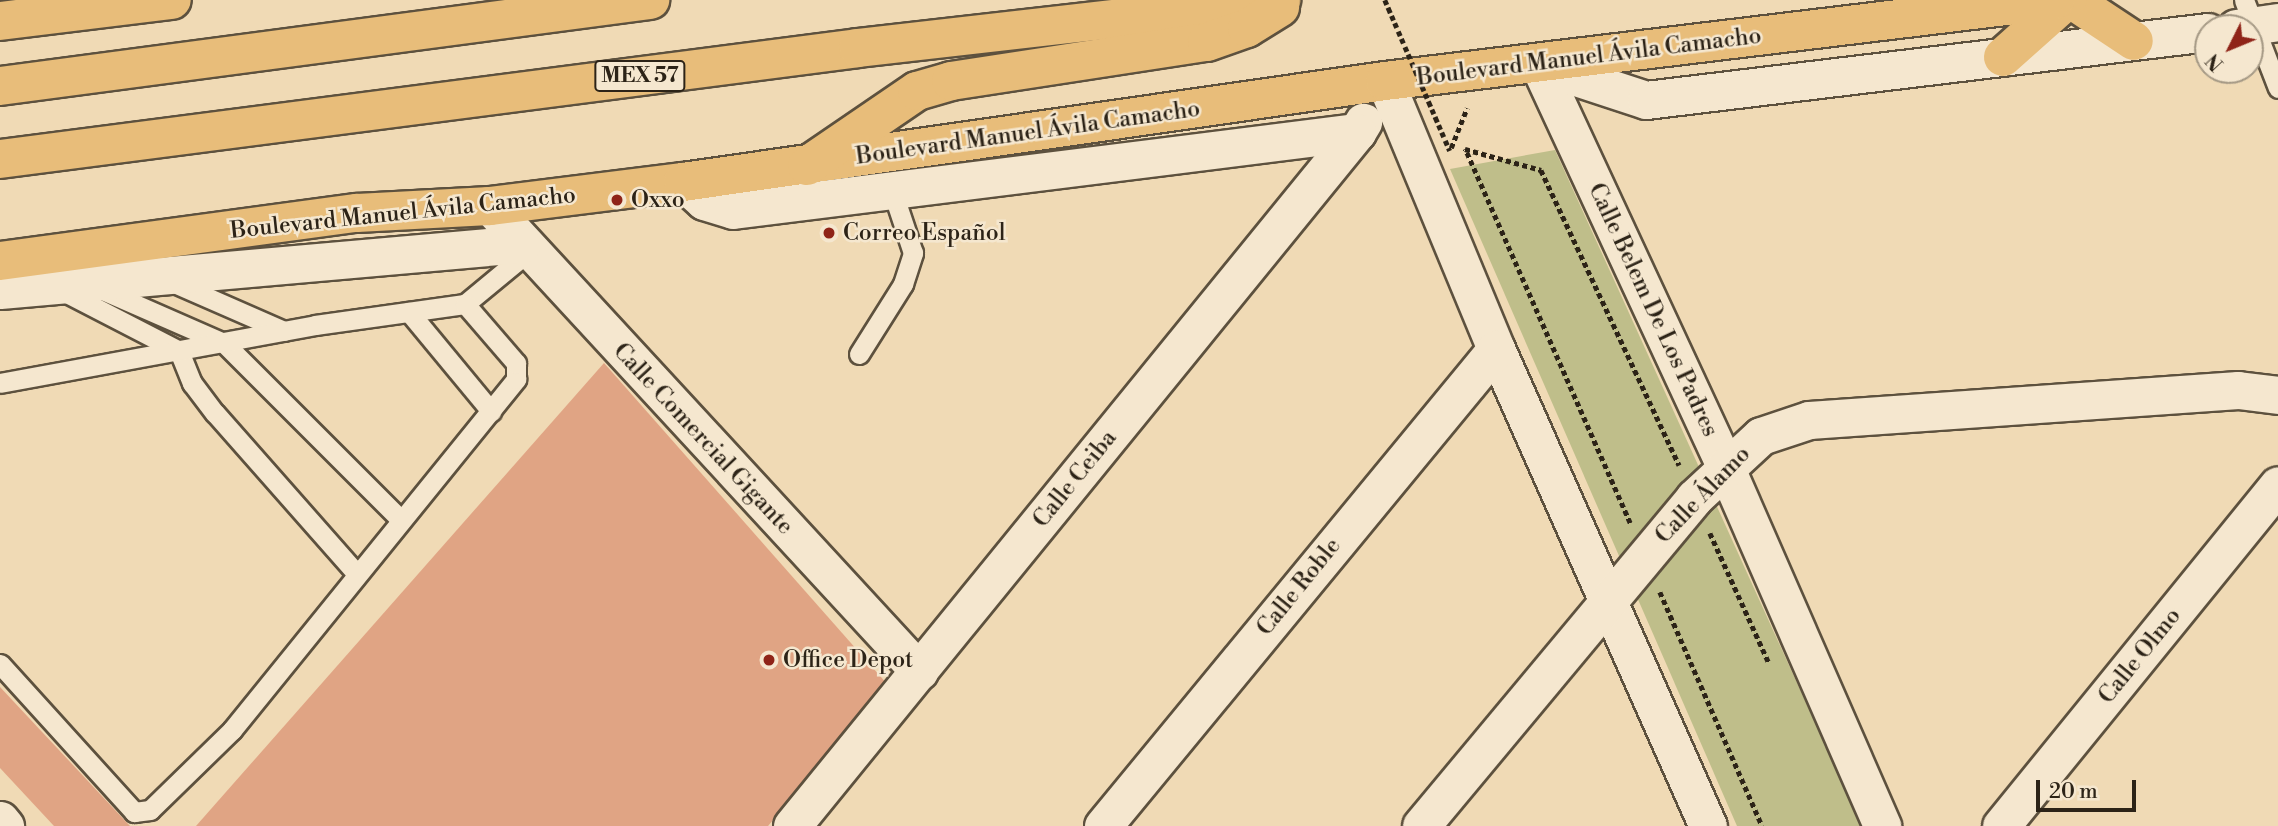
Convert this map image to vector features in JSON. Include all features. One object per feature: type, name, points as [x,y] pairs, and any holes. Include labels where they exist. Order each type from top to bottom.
[{"type":"main road","points":[[0,21],[172,0]]},
{"type":"main road","points":[[0,86],[650,0]]},
{"type":"main road","name":"MEX 57","points":[[0,159],[858,48],[1281,0]]},
{"type":"main road","points":[[807,166],[917,91],[951,81],[1207,42],[1247,28],[1291,0]]},
{"type":"main road","name":"Boulevard Manuel Ávila Camacho","points":[[0,261],[357,213],[490,205],[683,182],[1385,81],[1539,65],[2055,0]]},
{"type":"main road","points":[[2003,57],[2070,0],[2134,41]]},
{"type":"street","points":[[1539,65],[1646,100],[2194,34]]},
{"type":"street","name":"Calle Belem De Los Padres","points":[[1539,65],[1725,466],[1882,826]]},
{"type":"street","points":[[1385,81],[1496,348],[1610,597],[1703,823]]},
{"type":"street","name":"Calle Ceiba","points":[[792,826],[1357,132],[1385,81]]},
{"type":"street","points":[[683,182],[704,201],[733,210],[1357,132]]},
{"type":"street","name":"Calle Comercial Gigante","points":[[490,205],[525,248],[919,671]]},
{"type":"street","name":"Boulevard Manuel Ávila Camacho","points":[[0,290],[65,282],[525,248]]},
{"type":"street","name":"Calle Roble","points":[[1103,826],[1496,348]]},
{"type":"street","name":"Calle Álamo","points":[[1421,826],[1610,597],[1725,466],[1761,436],[1809,420],[2238,390],[2278,395]]},
{"type":"street","name":"Calle Olmo","points":[[2001,826],[2278,485]]},
{"type":"street","points":[[0,820],[5,826]]},
{"type":"lane","points":[[2264,51],[2278,88]]},
{"type":"lane","points":[[859,354],[911,262],[913,253],[892,190]]},
{"type":"lane","points":[[0,383],[316,325],[465,304],[525,248]]},
{"type":"lane","points":[[158,275],[284,331]]},
{"type":"lane","points":[[65,282],[223,343],[401,520]]},
{"type":"lane","points":[[65,282],[179,351],[192,383],[215,413],[357,574]]},
{"type":"lane","points":[[0,664],[134,812],[150,810],[232,730],[516,379],[516,363],[465,304]]},
{"type":"lane","points":[[409,312],[491,411]]},
{"type":"path","points":[[1385,0],[1450,152],[1481,71]]},
{"type":"path","points":[[1541,170],[1465,149],[1762,826]]},
{"type":"shaded area","points":[[1555,150],[1862,826],[1737,826],[1450,169]]},
{"type":"building","points":[[604,363],[888,685],[768,826],[196,826]]},
{"type":"building","points":[[0,687],[130,826],[54,826],[0,768]]},
{"type":"place","name":"Oxxo","points":[[617,200]]},
{"type":"place","name":"Correo Español","points":[[829,233]]},
{"type":"place","name":"Office Depot","points":[[769,660]]}]
